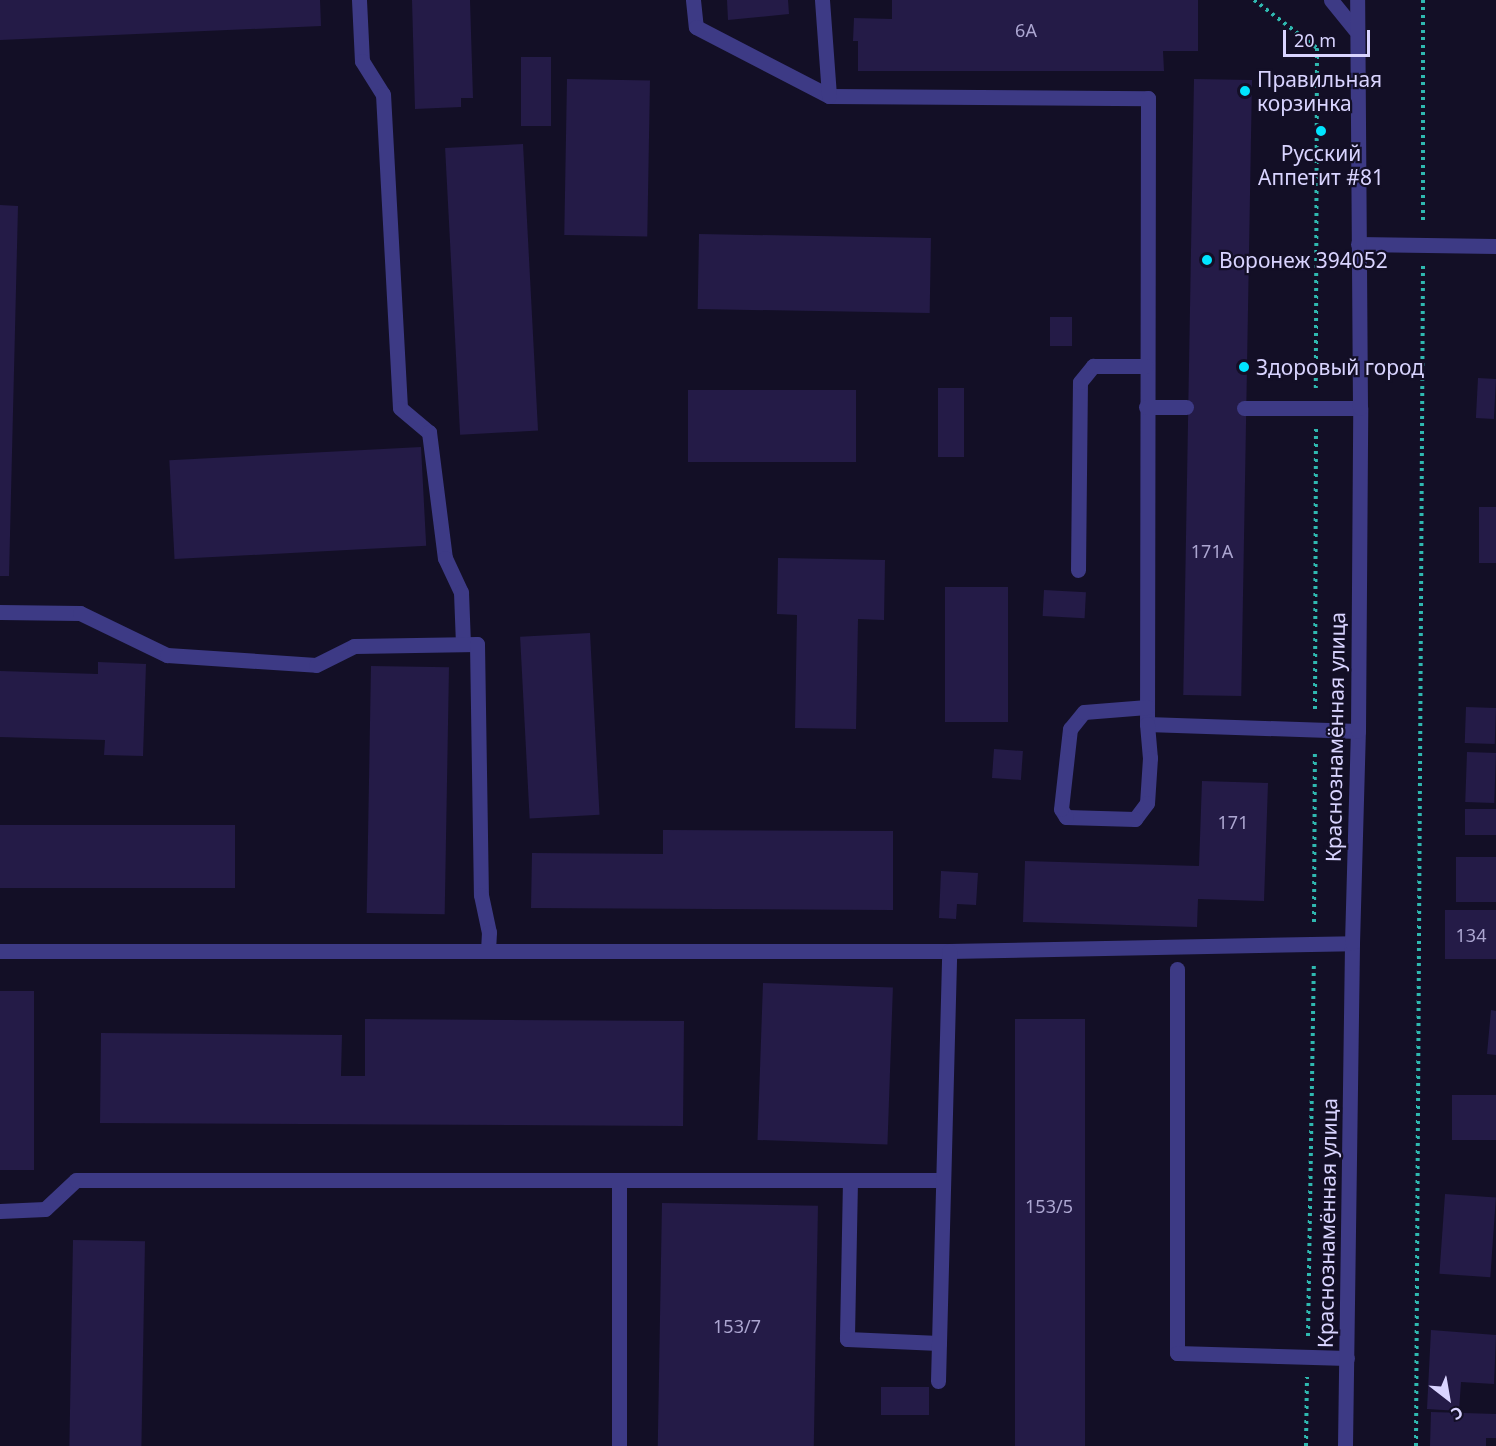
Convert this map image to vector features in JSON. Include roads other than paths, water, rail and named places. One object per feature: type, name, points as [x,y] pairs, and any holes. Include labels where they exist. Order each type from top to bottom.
[{"type":"street","points":[[359,0],[362,61],[382,94],[400,408],[429,432],[445,558],[461,592],[463,644]]},
{"type":"street","points":[[693,0],[696,27],[829,96],[1148,98],[1146,407],[1150,758],[1147,803],[1135,819],[1066,817],[1061,809],[1070,729],[1084,712],[1148,707]]},
{"type":"street","points":[[822,0],[829,96]]},
{"type":"street","points":[[1331,0],[1355,30]]},
{"type":"street","name":"Краснознамённая улица","points":[[1345,1446],[1352,943],[1358,731],[1360,408],[1355,30],[1357,0]]},
{"type":"street","points":[[1358,244],[1496,246]]},
{"type":"street","points":[[1078,570],[1080,382],[1094,366],[1146,366]]},
{"type":"street","points":[[1146,407],[1186,407]]},
{"type":"street","points":[[1244,408],[1360,408]]},
{"type":"street","points":[[0,612],[80,613],[167,655],[316,665],[354,646],[477,644],[481,895],[489,932],[488,950]]},
{"type":"street","points":[[1148,724],[1358,731]]},
{"type":"street","points":[[0,951],[950,951],[1352,943]]},
{"type":"street","points":[[938,1381],[950,951]]},
{"type":"street","points":[[1177,969],[1177,1353],[1347,1358]]},
{"type":"street","points":[[0,1210],[45,1209],[76,1180],[943,1180]]},
{"type":"street","points":[[619,1180],[619,1446]]},
{"type":"street","points":[[850,1180],[847,1339],[939,1343]]},
{"type":"place","name":"Правильная корзинка","points":[[1245,91]]},
{"type":"place","name":"Русский Аппетит #81","points":[[1321,131]]},
{"type":"place","name":"Воронеж 394052","points":[[1207,260]]},
{"type":"place","name":"Здоровый город","points":[[1244,367]]}]
